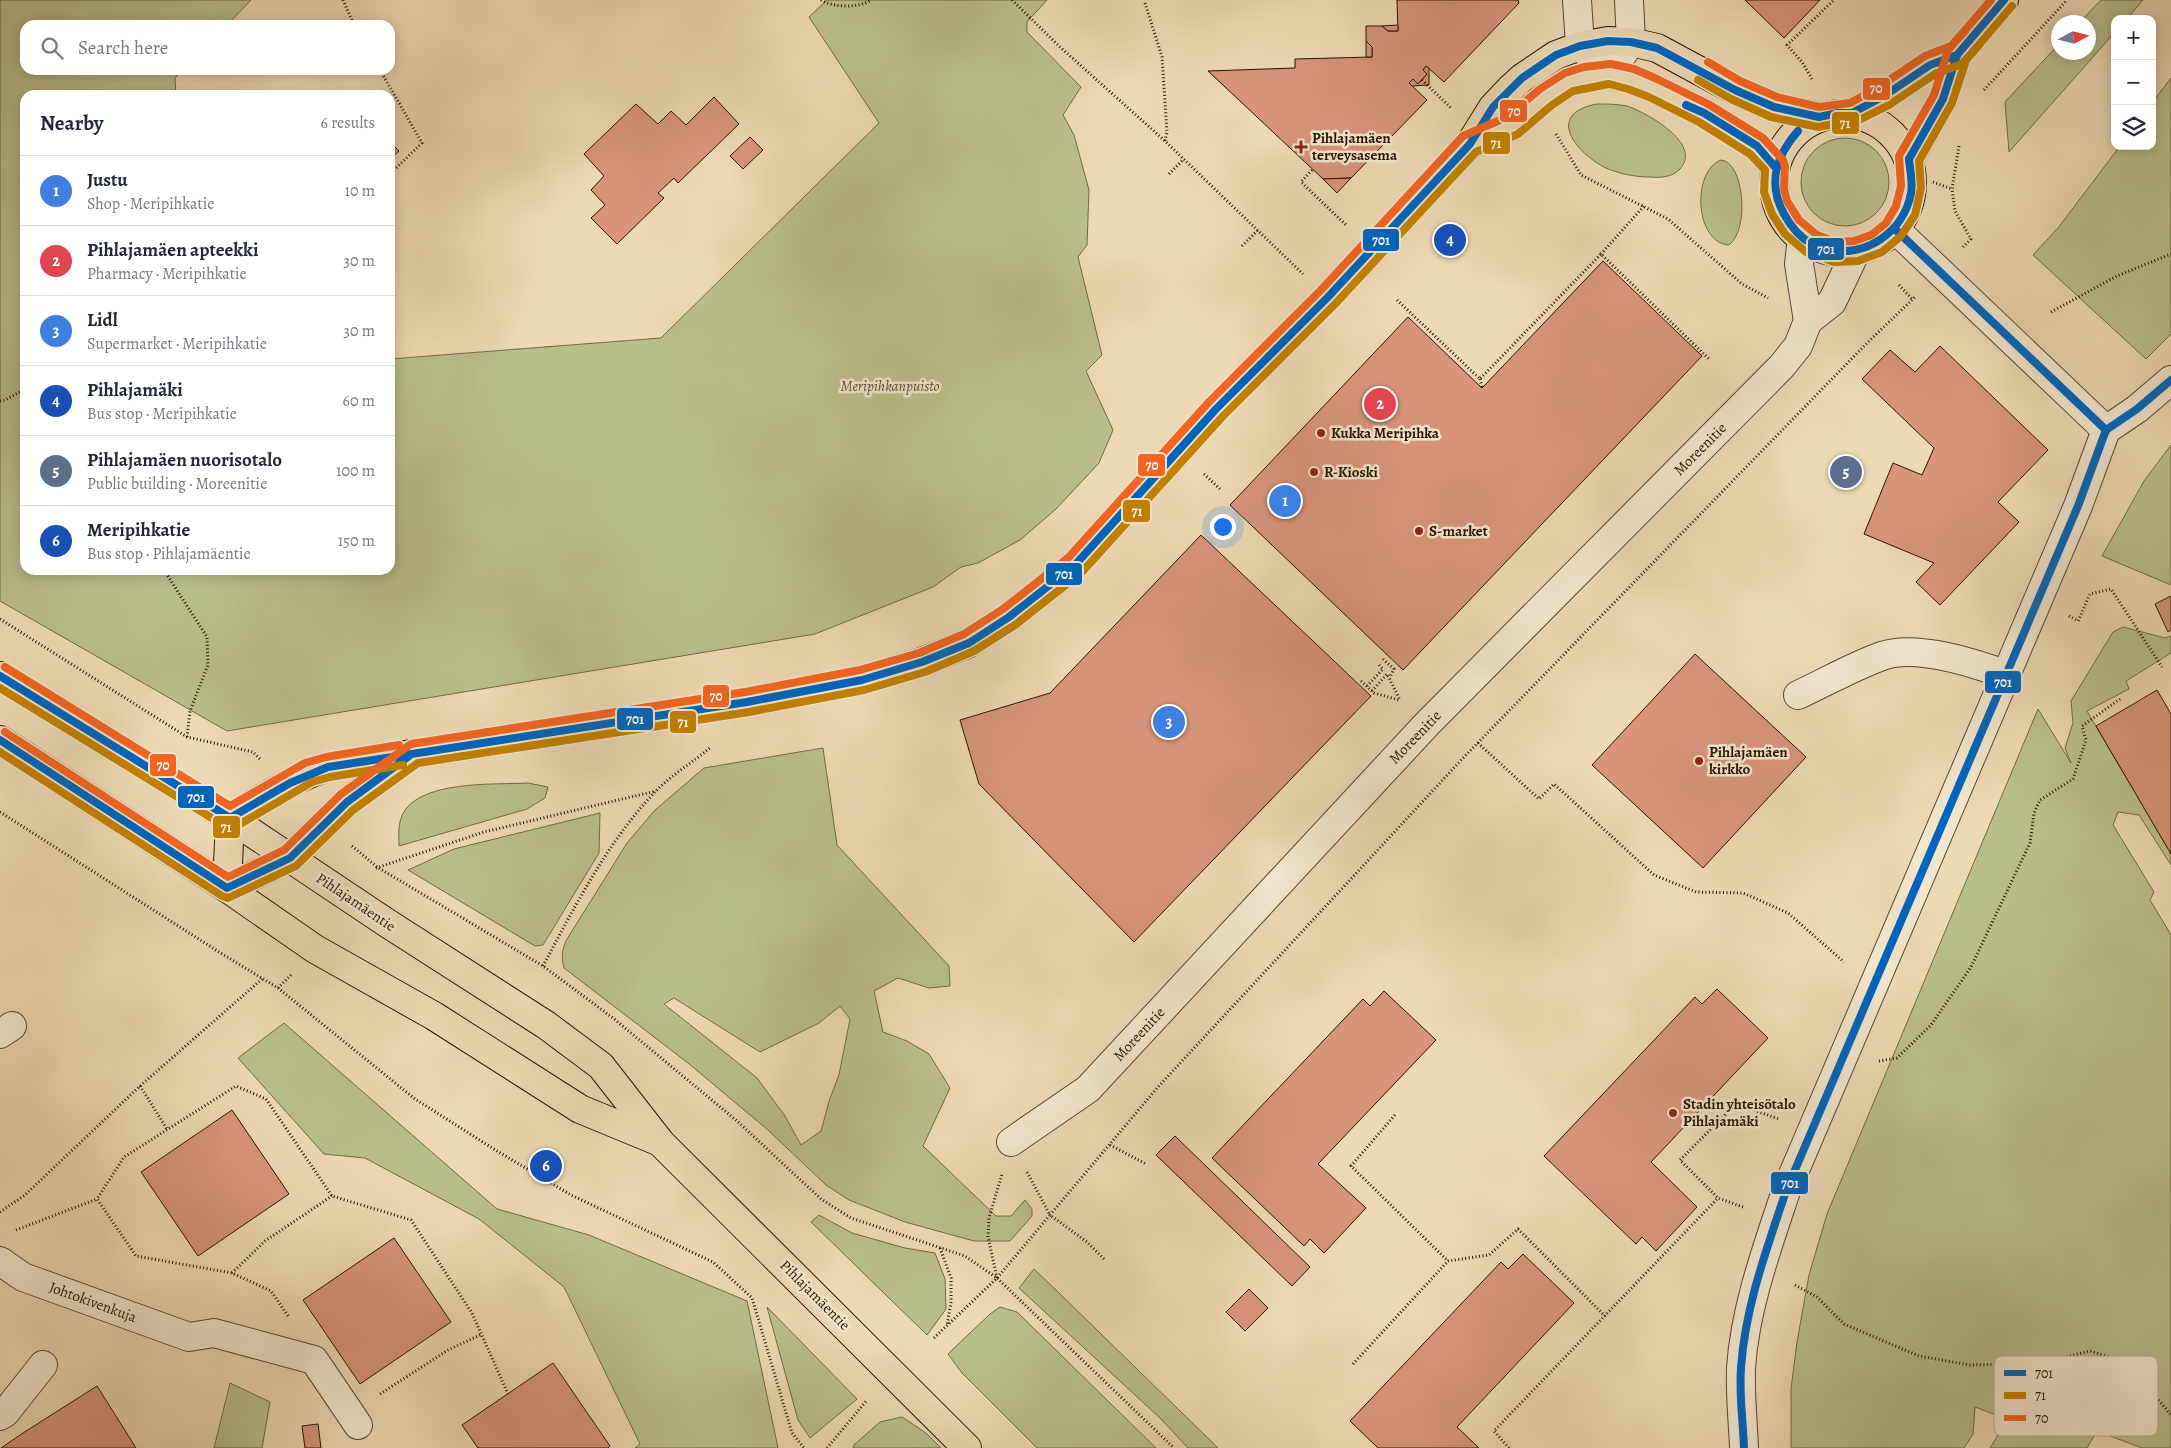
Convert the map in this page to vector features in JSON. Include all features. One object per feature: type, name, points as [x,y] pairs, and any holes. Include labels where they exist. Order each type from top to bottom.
[{"type":"main road","points":[[1909,159],[1943,99],[1957,55],[2004,0]]},
{"type":"main road","points":[[414,753],[348,802],[290,858],[227,888],[230,818],[308,773],[328,767],[414,753],[747,702],[862,680],[922,662],[968,642],[1009,617],[1074,565],[1216,409],[1328,297],[1470,144],[1493,107],[1522,78],[1556,55],[1580,46],[1608,41],[1631,42],[1657,48],[1735,90],[1774,107],[1819,117]]},
{"type":"main road","points":[[1852,113],[1884,96],[1930,65],[1957,55]]},
{"type":"main road","points":[[1470,144],[1512,126],[1546,97],[1569,82],[1586,77],[1609,74],[1630,79],[1653,88],[1704,113],[1757,146],[1775,167]]},
{"type":"main road","points":[[1838,113],[1852,113],[1881,124],[1900,142],[1909,159],[1913,175],[1912,195],[1905,216],[1896,230],[1887,238],[1866,249],[1836,252],[1815,246],[1802,238],[1782,215],[1774,190],[1775,167],[1784,146],[1801,126],[1819,117],[1838,113]]},
{"type":"main road","name":"Pihlajamäentie","points":[[0,676],[230,818],[387,923],[546,1025],[602,1066],[661,1143],[967,1448]]},
{"type":"main road","name":"Pihlajamäentie","points":[[0,740],[227,888],[315,948],[434,1016],[580,1109],[661,1143]]},
{"type":"street","points":[[1577,0],[1580,46],[1609,74],[1631,42],[1629,0]]},
{"type":"street","points":[[1896,230],[2106,430]]},
{"type":"street","points":[[1802,238],[1799,264],[1808,321]]},
{"type":"street","name":"Moreenitie","points":[[1011,1142],[1088,1089],[1445,705],[1782,366],[1798,346],[1808,321],[1832,302],[1856,251]]},
{"type":"street","points":[[1744,1448],[1741,1400],[1743,1359],[1760,1272],[1786,1191],[2078,506],[2106,430],[2137,409],[2171,380]]},
{"type":"street","points":[[1798,695],[1884,655],[1921,652],[1970,662],[2006,675]]},
{"type":"street","name":"Johtokivenkuja","points":[[0,1261],[23,1276],[189,1337],[214,1333],[294,1354]]},
{"type":"street","points":[[294,1354],[314,1360],[354,1419]]},
{"type":"street","points":[[0,1416],[5,1413],[44,1365]]},
{"type":"path","points":[[343,0],[352,20]]},
{"type":"path","points":[[821,0],[827,4],[862,6],[871,0]]},
{"type":"path","points":[[1012,0],[1060,47],[1165,141],[1328,297]]},
{"type":"path","points":[[1815,86],[1802,62],[1787,45],[1834,0]]},
{"type":"path","points":[[1978,96],[2067,0]]},
{"type":"path","points":[[1146,3],[1162,56],[1167,132],[1165,141]]},
{"type":"path","points":[[383,75],[392,90]]},
{"type":"path","points":[[1422,80],[1457,114]]},
{"type":"path","points":[[395,96],[422,143],[395,169]]},
{"type":"path","points":[[1554,131],[1581,176],[1668,218],[1742,284],[1808,321]]},
{"type":"path","points":[[1959,144],[1952,189],[1955,211],[1971,239]]},
{"type":"path","points":[[1169,174],[1184,159]]},
{"type":"path","points":[[1312,170],[1301,182],[1349,228]]},
{"type":"path","points":[[1480,380],[1601,254],[1644,206]]},
{"type":"path","points":[[1242,246],[1258,230]]},
{"type":"path","points":[[1601,254],[1710,360]]},
{"type":"path","points":[[2050,312],[2117,276],[2171,254]]},
{"type":"path","points":[[934,1338],[996,1278],[1158,1088],[1478,743],[1865,344],[1912,299]]},
{"type":"path","points":[[1397,300],[1480,380],[1482,388]]},
{"type":"path","points":[[0,400],[5,400],[20,392]]},
{"type":"path","points":[[1199,469],[1220,489]]},
{"type":"path","points":[[167,575],[207,637],[208,665],[190,711],[187,737]]},
{"type":"path","points":[[2068,616],[2078,621],[2090,594],[2111,589],[2162,667]]},
{"type":"path","points":[[0,620],[187,737],[253,752],[285,786]]},
{"type":"path","points":[[1384,659],[1394,669],[1390,677]]},
{"type":"path","points":[[1366,686],[1383,669],[1378,664]]},
{"type":"path","points":[[1361,681],[1374,693],[1400,700],[1387,674],[1372,691]]},
{"type":"path","points":[[1878,1062],[1897,1058],[1931,1025],[1966,974],[2030,843],[2034,812],[2040,800],[2073,778],[2086,740],[2082,726],[2120,699]]},
{"type":"path","points":[[1478,743],[1539,799],[1554,784],[1654,875],[1696,892],[1743,893],[1788,912],[1844,962]]},
{"type":"path","points":[[543,966],[577,903],[621,832],[656,791],[711,747]]},
{"type":"path","points":[[656,791],[484,832],[377,867],[543,966],[613,1018],[704,1093],[821,1199],[851,1218],[966,1256],[996,1278],[1174,1448]]},
{"type":"path","points":[[0,812],[278,988],[415,1099],[497,1151],[571,1195],[713,1262],[752,1298],[792,1433],[804,1448]]},
{"type":"path","points":[[0,1212],[25,1195],[140,1086],[262,979]]},
{"type":"path","points":[[140,1086],[167,1130]]},
{"type":"path","points":[[8,1234],[23,1226],[97,1199],[124,1157],[236,1086],[266,1099],[332,1196],[411,1220],[472,1313],[508,1394]]},
{"type":"path","points":[[1777,1218],[1718,1198],[1680,1160],[1736,1104],[1779,1119],[1811,1133]]},
{"type":"path","points":[[1395,1115],[1351,1166],[1448,1261]]},
{"type":"path","points":[[1011,1142],[1050,1215],[1087,1242],[1104,1259]]},
{"type":"path","points":[[996,1278],[988,1237],[989,1218],[1011,1142]]},
{"type":"path","points":[[1110,1145],[1146,1164]]},
{"type":"path","points":[[232,1273],[265,1242],[332,1196]]},
{"type":"path","points":[[1509,1448],[1494,1431],[1718,1198]]},
{"type":"path","points":[[97,1199],[136,1256],[232,1273],[271,1291],[296,1329],[294,1354]]},
{"type":"path","points":[[1353,1364],[1448,1261],[1489,1255],[1518,1229],[1605,1316]]},
{"type":"path","points":[[940,1248],[951,1278],[951,1302],[946,1326]]},
{"type":"path","points":[[1795,1285],[1817,1297],[1844,1324],[1919,1356],[1970,1365],[1994,1364]]},
{"type":"path","points":[[354,1419],[448,1350],[482,1334]]},
{"type":"path","points":[[2073,1356],[2090,1352],[2104,1356]]},
{"type":"path","points":[[2158,1399],[2171,1415]]},
{"type":"path","points":[[827,1448],[867,1400]]},
{"type":"green space","name":"Meripihkanpuisto","points":[[0,0],[251,0],[232,20],[20,20],[20,75],[178,75],[175,78],[176,90],[20,90],[20,575],[395,575],[395,359],[661,338],[879,123],[809,17],[827,0],[1047,0],[1027,22],[1027,32],[1081,87],[1063,115],[1074,135],[1089,190],[1087,245],[1078,257],[1102,355],[1086,371],[1113,430],[1099,463],[1056,509],[1020,540],[978,563],[961,567],[933,587],[815,634],[227,731],[0,601]]},
{"type":"green space","points":[[2101,0],[2143,0],[2130,15],[2111,15],[2111,37],[2096,54],[2096,15],[2087,15]]},
{"type":"green space","points":[[2051,53],[2051,60],[2090,60],[2009,152],[2005,102]]},
{"type":"green space","points":[[2171,78],[2171,334],[2146,359],[2033,255],[2058,228],[2117,150],[2156,150],[2156,98]]},
{"type":"green space","points":[[1597,104],[1627,106],[1670,130],[1679,140],[1684,150],[1685,160],[1679,170],[1669,176],[1662,177],[1628,175],[1606,168],[1584,153],[1570,134],[1569,125],[1572,116],[1581,109]]},
{"type":"green space","points":[[1845,138],[1862,142],[1876,151],[1885,165],[1889,182],[1885,199],[1876,213],[1862,222],[1845,226],[1828,222],[1814,213],[1805,199],[1801,182],[1805,165],[1814,151],[1828,142]]},
{"type":"green space","points":[[1721,160],[1729,164],[1735,172],[1742,197],[1740,225],[1736,237],[1729,245],[1718,241],[1709,233],[1701,206],[1701,192],[1705,178],[1711,167]]},
{"type":"green space","points":[[2171,445],[2171,585],[2102,556],[2144,481]]},
{"type":"green space","points":[[2123,627],[2165,638],[2171,636],[2171,653],[2126,681],[2129,689],[2087,711],[2171,854],[2171,865],[2139,815],[2118,812],[2113,825],[2154,892],[2150,900],[2171,935],[2171,1448],[2142,1448],[2110,1436],[2158,1436],[2158,1356],[1994,1356],[1994,1414],[1975,1407],[1973,1434],[1964,1448],[1791,1448],[1791,1389],[1797,1342],[1809,1275],[1827,1214],[2038,709],[2071,763],[2065,748],[2073,723],[2071,701],[2113,632]]},
{"type":"green space","points":[[823,748],[837,845],[949,966],[950,986],[929,988],[898,978],[874,991],[883,1032],[907,1041],[929,1054],[950,1088],[923,1146],[996,1216],[1011,1216],[1025,1200],[1032,1209],[1032,1216],[1010,1241],[974,1241],[905,1222],[849,1200],[826,1185],[768,1130],[688,1063],[564,968],[562,960],[567,939],[627,843],[655,810],[704,768]],"holes":[[[674,998],[760,1052],[819,1023],[840,1006],[850,1019],[839,1075],[830,1098],[821,1131],[801,1145],[785,1116],[757,1078],[664,1004]]]},
{"type":"green space","points":[[528,783],[548,787],[545,798],[527,809],[399,846],[400,822],[407,808],[419,798],[435,791],[455,787]]},
{"type":"green space","points":[[600,813],[599,853],[543,945],[535,946],[408,870],[454,849]]},
{"type":"green space","points":[[284,1023],[497,1209],[589,1235],[747,1301],[778,1448],[635,1448],[640,1444],[564,1287],[479,1219],[365,1158],[324,1154],[238,1058]]},
{"type":"green space","points":[[819,1215],[852,1233],[905,1248],[935,1253],[945,1279],[946,1309],[927,1335],[811,1222]]},
{"type":"green space","points":[[1034,1269],[1218,1448],[1188,1448],[1160,1418],[1019,1288]]},
{"type":"green space","points":[[767,1307],[857,1399],[810,1438],[798,1420]]},
{"type":"green space","points":[[1000,1307],[1017,1312],[1156,1448],[1037,1448],[962,1373],[948,1354],[990,1314]]},
{"type":"green space","points":[[230,1383],[270,1402],[262,1448],[214,1448]]},
{"type":"green space","points":[[902,1417],[926,1433],[941,1448],[853,1448],[880,1422]]},
{"type":"green space","points":[[1997,1436],[2094,1436],[2087,1448],[1990,1448]]},
{"type":"building","points":[[1397,0],[1518,0],[1519,3],[1444,82],[1426,66],[1423,70],[1427,74],[1418,84],[1413,79],[1409,83],[1427,100],[1351,178],[1323,179],[1208,71],[1295,68],[1295,59],[1372,57],[1372,47],[1366,41],[1366,26],[1382,26],[1388,31],[1398,31]]},
{"type":"building","points":[[1745,0],[1820,0],[1784,38]]},
{"type":"building","points":[[1398,25],[1398,31],[1388,31],[1382,26]]},
{"type":"building","points":[[1366,41],[1372,47],[1372,57],[1366,57]]},
{"type":"building","points":[[1426,66],[1429,68],[1429,85],[1412,86],[1409,83],[1413,79],[1418,84],[1427,74],[1423,70]]},
{"type":"building","points":[[714,97],[739,124],[678,183],[674,178],[658,193],[664,198],[617,244],[591,218],[605,205],[591,190],[604,176],[584,154],[636,104],[658,124],[671,111],[686,125]]},
{"type":"building","points":[[750,137],[763,150],[743,169],[730,156]]},
{"type":"building","points":[[1351,178],[1337,193],[1323,179]]},
{"type":"building","points":[[1603,261],[1702,356],[1403,670],[1230,505],[1408,317],[1482,388]]},
{"type":"building","points":[[1940,346],[2048,450],[1998,502],[2019,522],[1940,605],[1916,582],[1934,563],[1864,534],[1893,463],[1922,475],[1934,448],[1862,379],[1890,350],[1915,372]]},
{"type":"building","points":[[1201,535],[1371,696],[1134,942],[979,784],[960,720],[1050,693]]},
{"type":"building","points":[[2171,596],[2171,630],[2168,632],[2155,604]]},
{"type":"building","name":"Pihlajamäen kirkko","points":[[1695,654],[1806,757],[1703,868],[1592,765]]},
{"type":"building","points":[[2157,690],[2171,714],[2171,854],[2096,726]]},
{"type":"building","points":[[1717,989],[1768,1038],[1651,1162],[1697,1207],[1656,1251],[1642,1237],[1636,1244],[1544,1156],[1695,997],[1702,1004]]},
{"type":"building","points":[[1384,991],[1436,1040],[1318,1164],[1366,1208],[1324,1253],[1310,1239],[1304,1246],[1212,1158],[1363,999],[1370,1006]]},
{"type":"building","points":[[232,1110],[289,1194],[198,1256],[141,1172]]},
{"type":"building","points":[[1175,1136],[1310,1267],[1292,1286],[1156,1155]]},
{"type":"building","points":[[394,1238],[451,1322],[360,1384],[303,1300]]},
{"type":"building","points":[[1523,1254],[1574,1303],[1457,1427],[1479,1448],[1378,1448],[1350,1421],[1501,1262],[1508,1269]]},
{"type":"building","points":[[1249,1289],[1268,1308],[1245,1331],[1226,1312]]},
{"type":"building","points":[[553,1363],[610,1446],[608,1448],[478,1448],[462,1425]]},
{"type":"building","points":[[97,1386],[136,1448],[1,1448],[23,1433]]},
{"type":"building","points":[[318,1424],[321,1448],[305,1448],[302,1426]]},
{"type":"transit line","name":"70","points":[[5,732],[228,877],[284,850],[341,794],[411,744],[745,692],[860,670],[919,653],[964,634],[1003,609],[1068,558],[1209,402],[1321,290],[1463,136],[1507,117],[1540,89],[1565,73],[1584,67],[1611,64],[1634,69],[1708,104],[1763,138],[1783,160],[1785,166],[1784,189],[1787,201],[1799,220],[1817,235],[1836,242],[1854,241],[1871,235],[1886,223],[1896,206],[1901,186],[1899,156],[1934,95],[1948,50],[1991,0]]},
{"type":"transit line","name":"701","points":[[1909,159],[1943,99],[1957,55],[2004,0]]},
{"type":"transit line","name":"71","points":[[0,752],[222,896],[228,898],[296,866],[353,810],[418,763],[749,712],[864,690],[925,672],[974,651],[1015,625],[1082,572],[1223,416],[1335,304],[1476,152],[1518,134],[1552,105],[1573,91],[1609,84],[1649,97],[1699,122],[1750,154],[1765,170],[1764,192],[1772,214],[1785,234],[1806,252],[1834,262],[1858,261],[1882,252],[1901,236],[1915,215],[1921,188],[1919,161],[1952,103],[1966,60],[2012,6]]},
{"type":"transit line","name":"70","points":[[1708,62],[1740,81],[1777,97],[1819,107],[1850,103],[1879,87],[1925,56],[1951,46],[1965,31]]},
{"type":"transit line","name":"701","points":[[0,676],[230,818],[290,783],[328,767],[747,702],[862,680],[922,662],[969,643],[1009,617],[1075,565],[1216,409],[1328,297],[1470,144],[1493,107],[1522,78],[1556,55],[1580,46],[1608,41],[1631,42],[1657,48],[1735,90],[1774,107],[1819,117],[1838,113],[1852,113],[1884,96],[1930,65],[1957,55]]},
{"type":"transit line","name":"71","points":[[1698,80],[1731,99],[1771,117],[1818,127],[1839,123],[1853,123],[1889,105],[1935,74],[1962,64],[1979,45]]},
{"type":"transit line","name":"701","points":[[1686,105],[1704,113],[1757,146],[1775,167]]},
{"type":"transit line","name":"701","points":[[1798,131],[1790,140],[1779,160],[1776,170],[1776,191],[1784,214],[1796,231],[1814,245],[1826,249],[1855,250],[1868,246],[1891,230],[1900,220],[1907,207],[1911,193],[1912,181],[1909,159]]},
{"type":"transit line","name":"701","points":[[1896,230],[2106,430]]},
{"type":"transit line","name":"701","points":[[2106,430],[2137,409],[2171,380]]},
{"type":"transit line","name":"701","points":[[1744,1448],[1740,1388],[1743,1345],[1758,1278],[1786,1191],[2078,506],[2106,430]]},
{"type":"transit line","name":"70","points":[[5,667],[230,806],[305,763],[326,757],[399,745]]},
{"type":"transit line","name":"71","points":[[0,688],[228,828],[235,827],[312,782],[330,777],[403,765]]},
{"type":"transit line","name":"701","points":[[0,740],[227,888],[290,858],[347,802],[409,756]]},
{"type":"place","name":"Pihlajamäen terveysasema","points":[[1301,147]]},
{"type":"place","name":"Pihlajamäki","points":[[1450,240]]},
{"type":"place","name":"Pihlajamäen apteekki","points":[[1380,404]]},
{"type":"place","name":"Kukka Meripihka","points":[[1321,433]]},
{"type":"place","name":"R-Kioski","points":[[1314,472]]},
{"type":"place","name":"Pihlajamäen nuorisotalo","points":[[1846,472]]},
{"type":"place","name":"Justu","points":[[1285,501]]},
{"type":"place","name":"S-market","points":[[1419,531]]},
{"type":"place","name":"Lidl","points":[[1169,722]]},
{"type":"place","name":"Pihlajamäen kirkko","points":[[1699,761]]},
{"type":"place","name":"Stadin yhteisötalo Pihlajamäki","points":[[1673,1113]]},
{"type":"place","name":"Meripihkatie","points":[[546,1166]]}]
